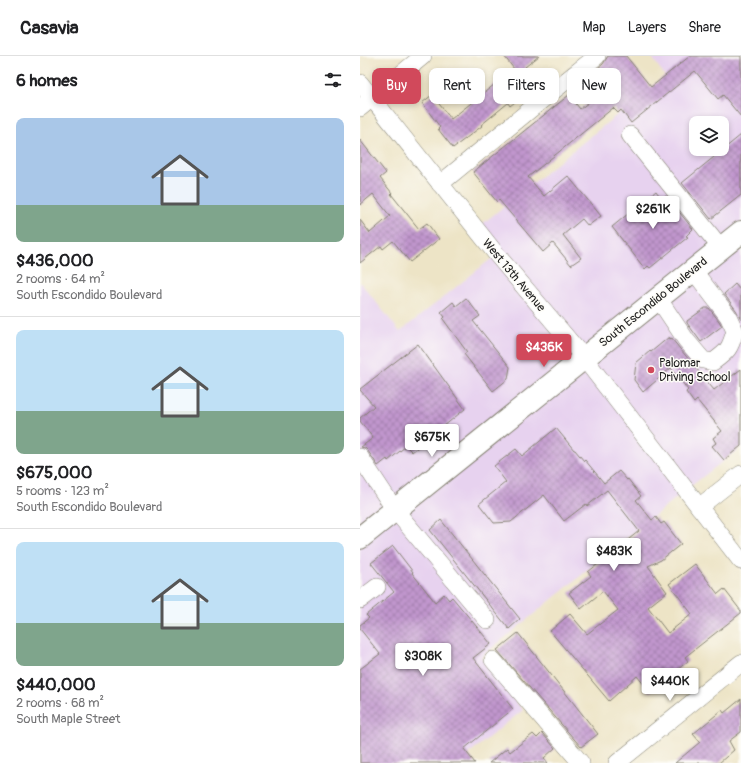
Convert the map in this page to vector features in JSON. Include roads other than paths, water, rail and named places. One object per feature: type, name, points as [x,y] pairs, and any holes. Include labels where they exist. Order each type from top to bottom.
[{"type":"main road","name":"South Escondido Boulevard","points":[[360,538],[741,232]]},
{"type":"street","points":[[366,103],[423,56]]},
{"type":"street","points":[[440,184],[597,56]]},
{"type":"street","name":"West 13th Avenue","points":[[360,83],[366,103],[440,184],[497,255],[584,358],[741,561]]},
{"type":"street","points":[[630,135],[721,248]]},
{"type":"street","points":[[658,298],[686,340],[703,360],[713,362],[726,352],[732,342],[735,331],[728,316],[693,270]]},
{"type":"street","points":[[360,457],[396,510],[487,620]]},
{"type":"street","points":[[699,507],[741,474]]},
{"type":"street","points":[[360,600],[377,587]]},
{"type":"street","points":[[493,660],[581,763]]},
{"type":"street","points":[[617,763],[741,664]]},
{"type":"place","name":"Palomar Driving School","points":[[651,370]]}]
